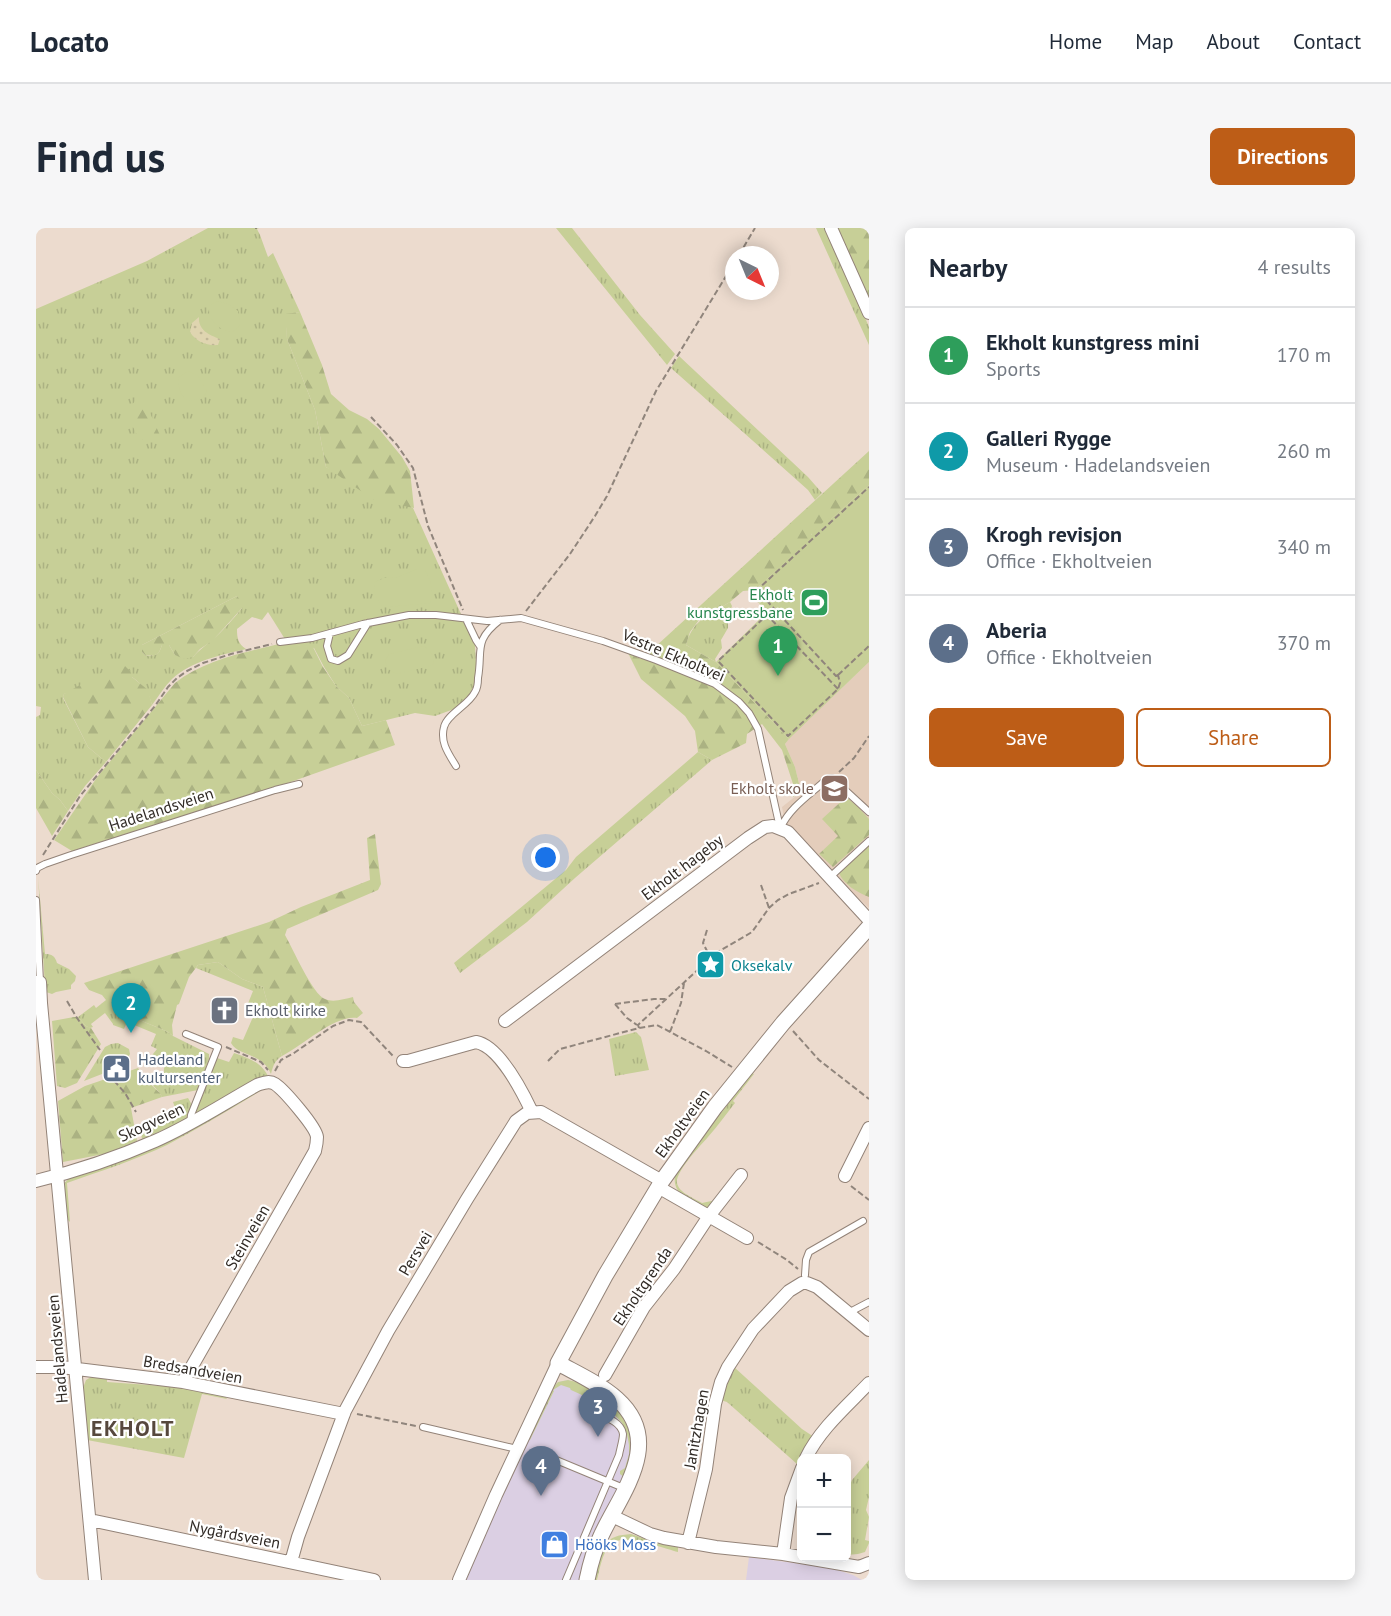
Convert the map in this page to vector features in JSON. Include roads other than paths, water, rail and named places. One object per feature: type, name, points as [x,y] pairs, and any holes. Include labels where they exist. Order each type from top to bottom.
[{"type":"street","points":[[831,228],[869,313]]},
{"type":"street","name":"Ekholt hageby","points":[[505,1021],[748,838],[765,827],[780,828]]},
{"type":"street","points":[[780,828],[795,839],[869,920]]},
{"type":"street","name":"Ekholtveien","points":[[459,1580],[558,1363],[605,1276],[660,1184],[742,1072],[796,1007],[869,927]]},
{"type":"street","name":"Hadelandsveien","points":[[38,982],[95,1580]]},
{"type":"street","points":[[403,1061],[476,1042],[484,1043],[504,1065],[532,1112],[541,1112],[747,1238]]},
{"type":"street","name":"Skogveien","points":[[36,1181],[86,1168],[155,1141],[265,1082],[275,1084],[298,1108]]},
{"type":"street","name":"Steinveien","points":[[183,1382],[315,1151],[317,1135],[298,1108]]},
{"type":"street","name":"Persvei","points":[[291,1562],[344,1412],[388,1331],[506,1134],[516,1121],[532,1112]]},
{"type":"street","points":[[845,1176],[869,1128]]},
{"type":"street","name":"Ekholtgrenda","points":[[605,1376],[644,1307],[741,1175]]},
{"type":"street","points":[[806,1279],[850,1312],[869,1330]]},
{"type":"street","name":"Janitzhagen","points":[[688,1543],[706,1469],[715,1404],[725,1375],[743,1342],[776,1302],[806,1279]]},
{"type":"street","points":[[558,1363],[610,1394],[628,1411],[638,1433],[639,1450],[636,1466],[600,1537],[587,1580]]},
{"type":"street","name":"Bredsandveien","points":[[36,1368],[61,1367],[183,1382],[344,1412]]},
{"type":"street","points":[[808,1454],[828,1427],[869,1383]]},
{"type":"street","points":[[783,1554],[791,1498],[797,1480]]},
{"type":"street","points":[[612,1516],[650,1534],[688,1543],[783,1554],[859,1567],[869,1563]]},
{"type":"street","name":"Nygårdsveien","points":[[90,1520],[374,1580]]},
{"type":"lane","name":"Vestre Ekholtvei","points":[[280,642],[312,638],[409,615],[487,621],[521,618],[603,640],[714,684],[728,692],[749,713],[758,729],[780,828]]},
{"type":"lane","points":[[466,619],[480,646]]},
{"type":"lane","points":[[456,766],[444,744],[442,736],[444,724],[476,692],[480,646],[489,629],[500,619]]},
{"type":"lane","points":[[330,633],[327,646],[331,659],[338,661],[348,655],[369,623]]},
{"type":"lane","points":[[780,828],[785,817],[794,808],[827,779],[832,778],[869,812]]},
{"type":"lane","name":"Hadelandsveien","points":[[36,870],[45,864],[71,855],[299,784]]},
{"type":"lane","points":[[830,877],[869,841]]},
{"type":"lane","name":"Hadelandsveien","points":[[36,900],[38,982]]},
{"type":"lane","points":[[186,1034],[218,1047],[191,1115],[190,1124]]},
{"type":"lane","points":[[806,1279],[806,1260],[809,1252],[863,1221]]},
{"type":"lane","points":[[850,1312],[869,1302]]},
{"type":"lane","points":[[566,1580],[609,1482],[619,1455],[623,1435],[620,1427],[614,1422],[590,1411]]},
{"type":"lane","points":[[423,1427],[517,1449]]},
{"type":"lane","points":[[537,1452],[626,1489]]},
{"type":"place","name":"Ekholt kunstgressbane","points":[[814,603]]},
{"type":"place","name":"Ekholt kunstgress mini","points":[[778,676]]},
{"type":"place","name":"Ekholt skole","points":[[835,788]]},
{"type":"place","name":"Oksekalv","points":[[710,965]]},
{"type":"place","name":"Ekholt kirke","points":[[224,1010]]},
{"type":"place","name":"Galleri Rygge","points":[[131,1033]]},
{"type":"place","name":"Hadeland kultursenter","points":[[117,1068]]},
{"type":"place","name":"Krogh revisjon","points":[[598,1437]]},
{"type":"place","name":"Aberia","points":[[541,1496]]},
{"type":"place","name":"Hööks Moss","points":[[554,1544]]},
{"type":"district","name":"EKHOLT","points":[[133,1428]]}]
